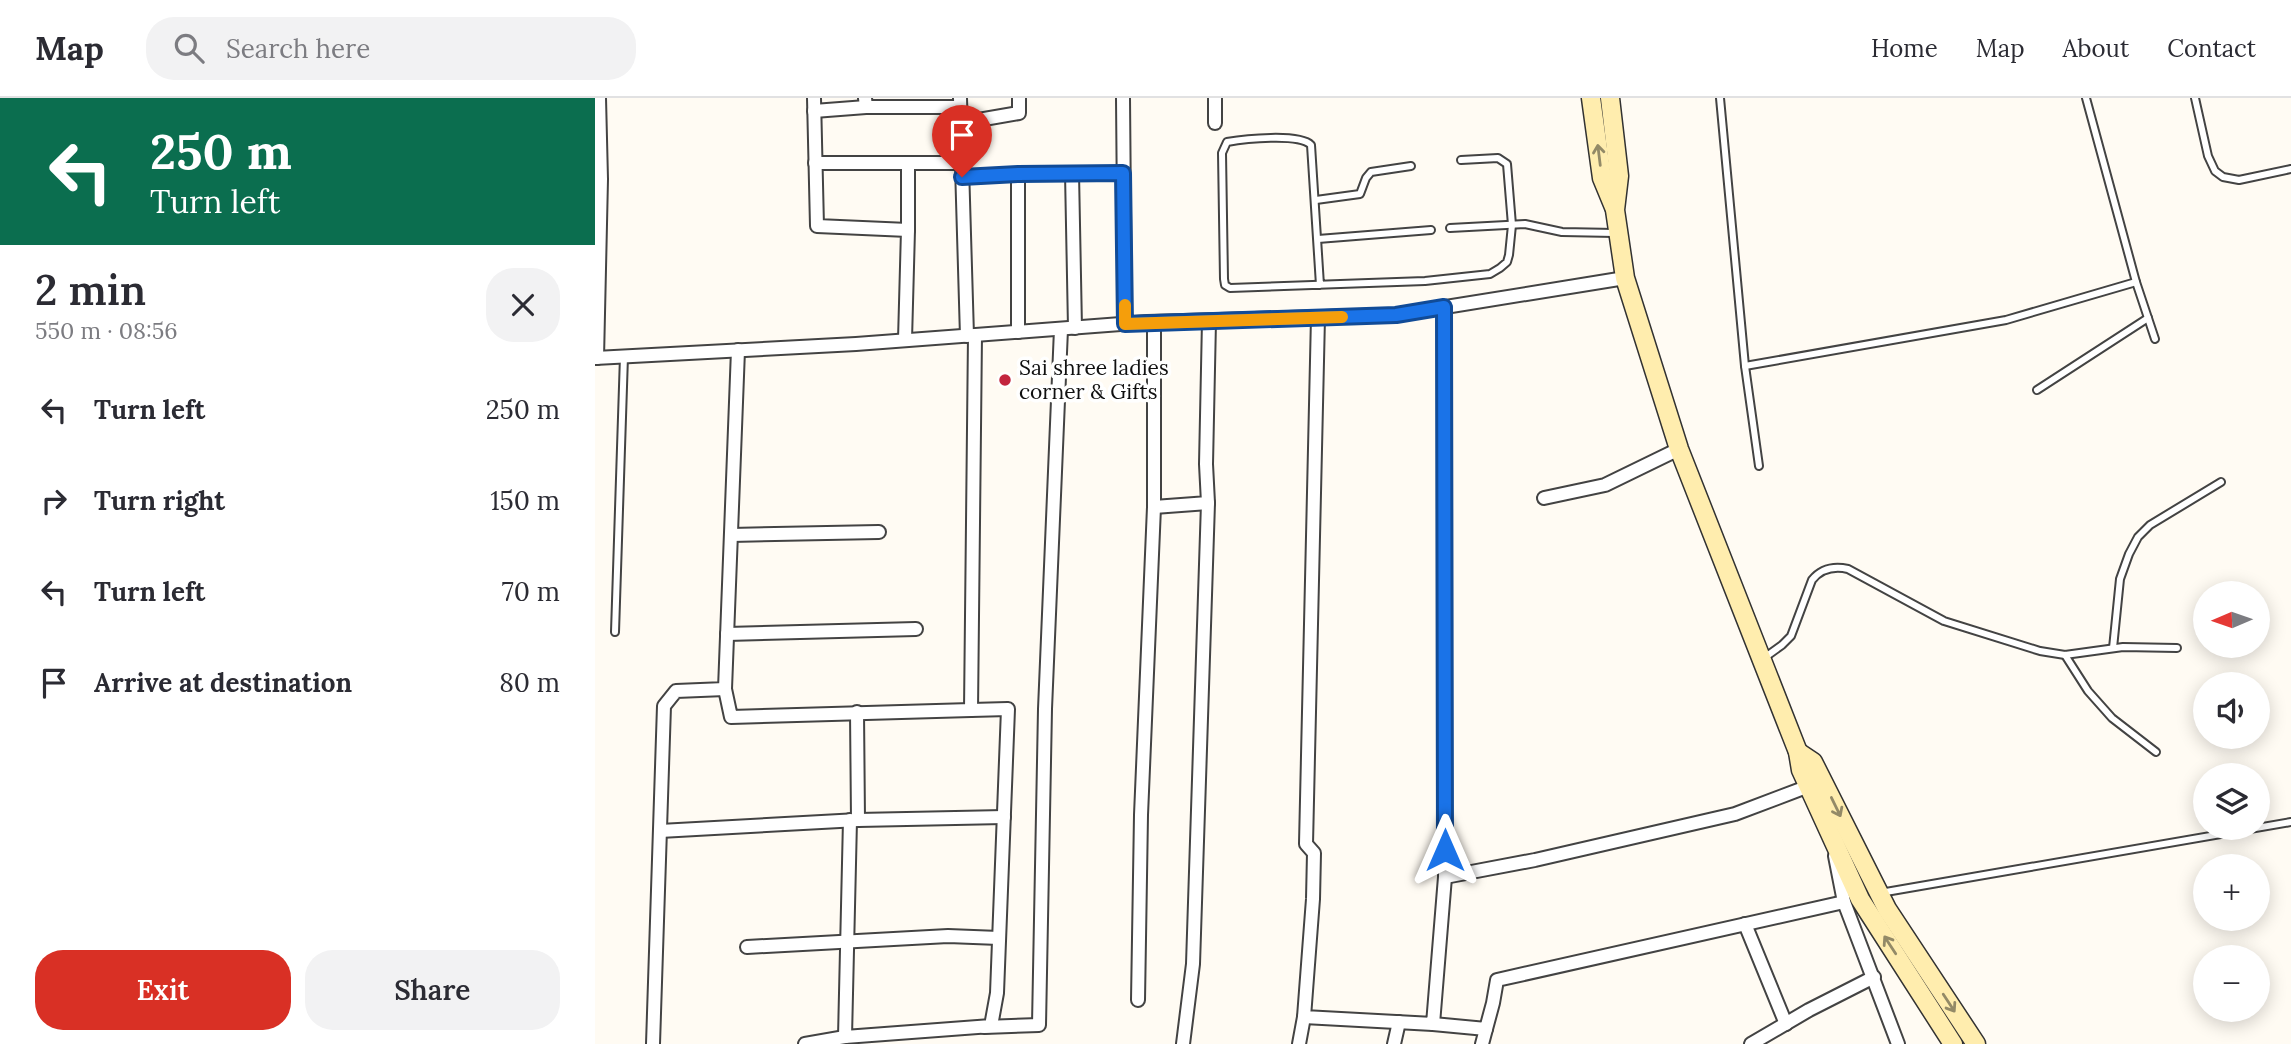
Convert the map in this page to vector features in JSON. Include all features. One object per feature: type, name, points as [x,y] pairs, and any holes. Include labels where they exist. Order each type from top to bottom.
[{"type":"street","points":[[599,98],[596,358],[971,336],[1154,322],[1396,315],[1625,278]]},
{"type":"street","points":[[961,123],[1019,113],[1019,98]]},
{"type":"street","points":[[1123,98],[1125,324]]},
{"type":"street","points":[[1215,98],[1215,123]]},
{"type":"street","points":[[1591,98],[1602,178],[1615,211],[1625,278],[1679,449],[1798,752],[1801,770],[1860,899],[1953,1044]]},
{"type":"street","points":[[1610,98],[1619,176],[1615,211]]},
{"type":"street","points":[[908,230],[817,226],[814,104],[960,103],[971,336],[971,710]]},
{"type":"street","points":[[815,163],[962,163]]},
{"type":"street","points":[[905,340],[908,163]]},
{"type":"street","points":[[805,1044],[845,1037],[892,1039],[951,1029],[1039,1025],[1045,709],[1068,328],[1072,173]]},
{"type":"street","points":[[962,177],[1123,173]]},
{"type":"street","points":[[1018,174],[1018,332]]},
{"type":"street","points":[[1433,1024],[1445,877],[1444,307]]},
{"type":"street","points":[[1299,1044],[1304,1017],[1314,853],[1305,845],[1318,317]]},
{"type":"street","points":[[1183,1044],[1193,964],[1208,503],[1206,464],[1209,321]]},
{"type":"street","points":[[1137,1000],[1141,815],[1154,507],[1154,322]]},
{"type":"street","points":[[738,351],[725,689],[731,717],[1008,709],[997,993],[991,1026],[984,1027]]},
{"type":"street","points":[[1544,498],[1605,485],[1679,449]]},
{"type":"street","points":[[1154,507],[1208,503]]},
{"type":"street","points":[[731,535],[879,532]]},
{"type":"street","points":[[727,634],[916,629]]},
{"type":"street","points":[[653,1044],[664,706],[676,691],[725,689]]},
{"type":"street","points":[[845,1037],[857,712]]},
{"type":"street","points":[[1798,752],[1814,762],[1878,893],[1976,1044]]},
{"type":"street","points":[[1445,877],[1535,860],[1735,814],[1809,786]]},
{"type":"street","points":[[660,831],[854,820],[1004,817]]},
{"type":"street","points":[[1831,835],[1844,902],[1898,1044]]},
{"type":"street","points":[[1482,1044],[1497,980],[1844,902]]},
{"type":"street","points":[[1745,924],[1786,1024]]},
{"type":"street","points":[[747,947],[948,936],[999,938]]},
{"type":"street","points":[[1751,1044],[1874,977]]},
{"type":"street","points":[[1304,1017],[1486,1029]]},
{"type":"street","points":[[1394,1044],[1399,1022]]},
{"type":"street","points":[[951,1029],[951,1044]]},
{"type":"lane","points":[[1720,98],[1745,366],[1759,466]]},
{"type":"lane","points":[[2086,98],[2136,282],[2155,339]]},
{"type":"lane","points":[[2195,98],[2209,156],[2215,171],[2223,177],[2239,180],[2291,169]]},
{"type":"lane","points":[[1320,285],[1313,154],[1308,141],[1292,138],[1227,142],[1223,147],[1221,168],[1225,285],[1238,289],[1425,281],[1490,274],[1507,262],[1512,225],[1507,164],[1498,158],[1461,160]]},
{"type":"lane","points":[[1316,200],[1360,194],[1371,172],[1411,166]]},
{"type":"lane","points":[[1450,228],[1532,224],[1562,232],[1618,233]]},
{"type":"lane","points":[[1318,239],[1431,230]]},
{"type":"lane","points":[[1745,366],[2006,320],[2136,282]]},
{"type":"lane","points":[[2037,390],[2148,318]]},
{"type":"lane","points":[[615,632],[624,356]]},
{"type":"lane","points":[[2113,648],[2120,579],[2138,537],[2150,526],[2221,482]]},
{"type":"lane","points":[[1762,659],[1791,636],[1812,580],[1818,573],[1839,567],[1848,569],[1944,621],[2065,656],[2113,648],[2177,648]]},
{"type":"lane","points":[[2065,656],[2088,691],[2112,718],[2156,752]]},
{"type":"lane","points":[[1878,893],[2291,822]]},
{"type":"slow traffic","points":[[1125,305],[1125,324],[1342,317]]},
{"type":"place","name":"Sai shree ladies corner & Gifts","points":[[1005,380]]},
{"type":"route","points":[[962,177],[1123,173],[1125,324],[1396,315],[1444,307],[1445,850]]}]
